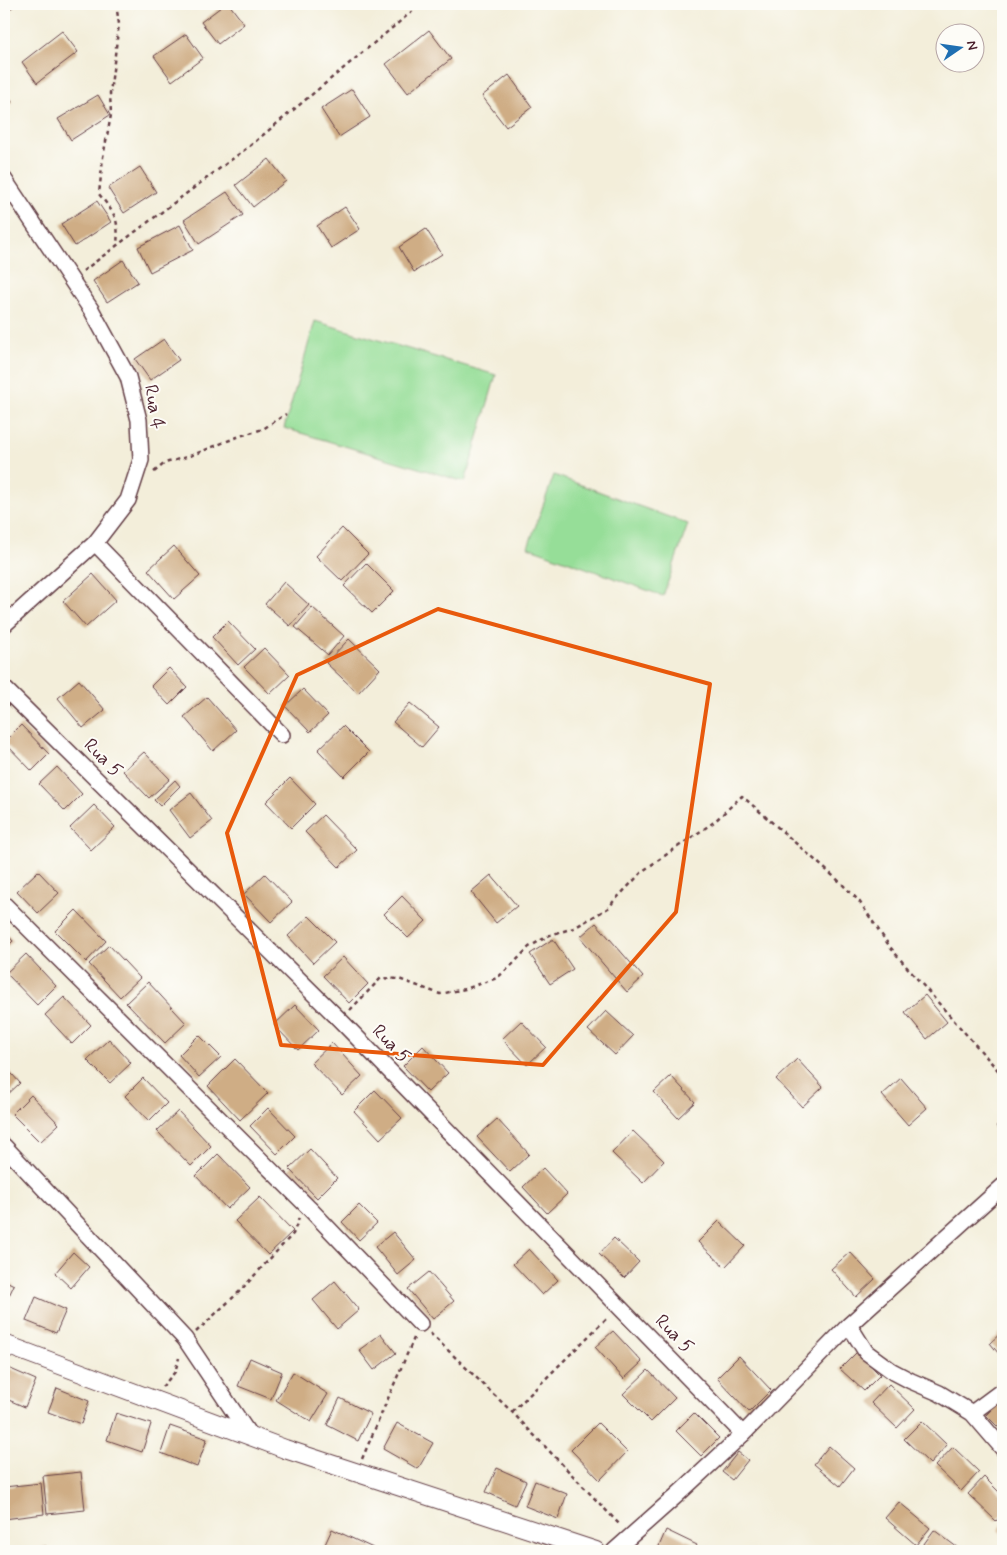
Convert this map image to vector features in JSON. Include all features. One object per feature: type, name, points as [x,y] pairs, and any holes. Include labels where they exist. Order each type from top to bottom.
[{"type":"street","name":"Rua 4","points":[[4,179],[92,311],[128,377],[139,420],[141,460],[128,500],[95,543],[4,625]]},
{"type":"street","points":[[95,543],[282,735]]},
{"type":"street","name":"Rua 5","points":[[4,688],[340,1020],[743,1434]]},
{"type":"street","points":[[4,904],[309,1208],[420,1324]]},
{"type":"street","points":[[4,1146],[185,1339],[250,1436]]},
{"type":"street","points":[[614,1551],[743,1434],[849,1325],[1003,1186]]},
{"type":"street","points":[[849,1325],[866,1352],[892,1371],[939,1393],[972,1413],[1003,1449]]},
{"type":"street","points":[[4,1344],[250,1436],[596,1551]]},
{"type":"street","points":[[972,1413],[1003,1390]]},
{"type":"path","points":[[116,4],[119,24],[110,93],[111,115],[99,194],[114,214],[118,227],[117,246]]},
{"type":"path","points":[[71,280],[251,145],[421,4]]},
{"type":"path","points":[[152,473],[166,463],[190,456],[263,428],[286,414]]},
{"type":"path","points":[[340,1020],[380,978],[399,979],[440,994],[465,989],[497,978],[512,966],[529,947],[550,935],[574,928],[610,907],[644,870],[714,822],[742,796],[813,857],[859,901],[904,965],[1003,1076]]},
{"type":"path","points":[[148,1398],[162,1387],[175,1372],[185,1339],[196,1332],[240,1291],[293,1234],[300,1218],[309,1208]]},
{"type":"path","points":[[512,1412],[619,1306]]},
{"type":"path","points":[[356,1472],[420,1324],[512,1412],[631,1536]]},
{"type":"highlighted area","points":[[438,609],[710,684],[676,912],[543,1065],[281,1045],[227,833],[297,675]]},
{"type":"green space","points":[[315,321],[496,375],[465,482],[284,428]]},
{"type":"green space","points":[[554,475],[688,524],[663,596],[528,547]]},
{"type":"building","points":[[4,4],[17,4],[4,13]]},
{"type":"building","points":[[225,4],[229,4],[244,24],[218,44],[201,22]]},
{"type":"building","points":[[429,30],[451,59],[408,93],[386,64]]},
{"type":"building","points":[[62,31],[78,52],[37,83],[22,62]]},
{"type":"building","points":[[186,34],[203,58],[172,81],[154,56]]},
{"type":"building","points":[[509,75],[532,107],[506,127],[482,96]]},
{"type":"building","points":[[352,89],[370,117],[339,137],[321,109]]},
{"type":"building","points":[[4,91],[12,102],[4,108]]},
{"type":"building","points":[[98,95],[110,115],[71,140],[58,119]]},
{"type":"building","points":[[269,159],[286,181],[253,207],[236,185]]},
{"type":"building","points":[[140,167],[156,192],[124,213],[108,188]]},
{"type":"building","points":[[227,192],[243,215],[199,244],[184,220]]},
{"type":"building","points":[[97,201],[111,222],[75,246],[61,224]]},
{"type":"building","points":[[345,207],[360,229],[331,248],[317,226]]},
{"type":"building","points":[[180,225],[193,250],[150,272],[138,247]]},
{"type":"building","points":[[426,229],[442,254],[414,272],[399,247]]},
{"type":"building","points":[[123,260],[138,282],[107,302],[93,281]]},
{"type":"building","points":[[164,339],[179,360],[150,380],[135,359]]},
{"type":"building","points":[[342,528],[368,554],[342,581],[316,556]]},
{"type":"building","points":[[174,546],[200,576],[174,599],[148,570]]},
{"type":"building","points":[[366,563],[394,591],[372,613],[344,586]]},
{"type":"building","points":[[93,574],[116,600],[86,627],[63,601]]},
{"type":"building","points":[[284,582],[309,605],[290,626],[265,604]]},
{"type":"building","points":[[312,607],[344,636],[328,655],[295,627]]},
{"type":"building","points":[[228,621],[255,649],[238,665],[212,637]]},
{"type":"building","points":[[349,639],[380,669],[358,693],[326,663]]},
{"type":"building","points":[[264,648],[290,675],[270,694],[244,667]]},
{"type":"building","points":[[169,668],[187,687],[169,705],[151,686]]},
{"type":"building","points":[[79,680],[105,710],[83,728],[58,698]]},
{"type":"building","points":[[303,689],[328,715],[310,732],[285,706]]},
{"type":"building","points":[[207,697],[236,730],[213,751],[184,717]]},
{"type":"building","points":[[410,703],[439,727],[422,747],[393,722]]},
{"type":"building","points":[[21,725],[49,754],[32,771],[4,742]]},
{"type":"building","points":[[343,726],[369,752],[344,777],[318,750]]},
{"type":"building","points":[[144,752],[170,779],[149,798],[123,771]]},
{"type":"building","points":[[57,767],[82,794],[65,811],[39,784]]},
{"type":"building","points":[[290,778],[315,804],[291,828],[266,802]]},
{"type":"building","points":[[175,780],[180,786],[160,806],[154,800]]},
{"type":"building","points":[[191,793],[212,821],[190,838],[169,810]]},
{"type":"building","points":[[94,805],[115,827],[91,850],[70,828]]},
{"type":"building","points":[[323,815],[357,850],[339,867],[305,832]]},
{"type":"building","points":[[38,871],[59,893],[38,913],[17,891]]},
{"type":"building","points":[[265,874],[292,902],[271,922],[244,894]]},
{"type":"building","points":[[491,875],[517,906],[496,923],[471,892]]},
{"type":"building","points":[[402,896],[426,921],[408,938],[384,914]]},
{"type":"building","points":[[76,910],[106,941],[86,962],[55,931]]},
{"type":"building","points":[[309,916],[335,942],[313,963],[288,936]]},
{"type":"building","points":[[596,923],[643,977],[627,992],[580,937]]},
{"type":"building","points":[[4,931],[13,941],[4,950]]},
{"type":"building","points":[[553,939],[573,969],[550,984],[530,954]]},
{"type":"building","points":[[109,945],[140,978],[120,997],[89,964]]},
{"type":"building","points":[[26,954],[56,986],[37,1005],[6,973]]},
{"type":"building","points":[[343,957],[368,984],[349,1003],[323,976]]},
{"type":"building","points":[[148,982],[186,1023],[165,1043],[126,1003]]},
{"type":"building","points":[[925,995],[947,1022],[927,1039],[905,1012]]},
{"type":"building","points":[[64,997],[91,1025],[72,1044],[45,1015]]},
{"type":"building","points":[[295,1005],[319,1030],[298,1050],[274,1025]]},
{"type":"building","points":[[606,1011],[633,1036],[615,1055],[588,1030]]},
{"type":"building","points":[[521,1021],[546,1047],[527,1065],[502,1039]]},
{"type":"building","points":[[199,1035],[221,1057],[199,1077],[179,1055]]},
{"type":"building","points":[[109,1039],[131,1063],[110,1083],[87,1060]]},
{"type":"building","points":[[332,1043],[362,1076],[342,1095],[311,1063]]},
{"type":"building","points":[[423,1046],[448,1073],[428,1092],[403,1066]]},
{"type":"building","points":[[235,1059],[268,1093],[240,1120],[208,1086]]},
{"type":"building","points":[[797,1059],[823,1087],[802,1107],[776,1079]]},
{"type":"building","points":[[4,1065],[20,1083],[4,1098]]},
{"type":"building","points":[[671,1076],[695,1102],[678,1118],[654,1092]]},
{"type":"building","points":[[143,1078],[167,1103],[149,1121],[125,1096]]},
{"type":"building","points":[[901,1078],[927,1108],[908,1125],[882,1095]]},
{"type":"building","points":[[375,1090],[402,1118],[380,1139],[354,1111]]},
{"type":"building","points":[[31,1095],[59,1124],[40,1142],[12,1114]]},
{"type":"building","points":[[268,1108],[295,1136],[277,1154],[250,1126]]},
{"type":"building","points":[[178,1111],[211,1146],[191,1166],[157,1131]]},
{"type":"building","points":[[497,1119],[529,1154],[510,1172],[477,1137]]},
{"type":"building","points":[[1003,1120],[1003,1134],[996,1126]]},
{"type":"building","points":[[633,1131],[664,1161],[643,1183],[612,1153]]},
{"type":"building","points":[[310,1149],[337,1178],[317,1198],[289,1169]]},
{"type":"building","points":[[218,1154],[250,1187],[227,1209],[196,1176]]},
{"type":"building","points":[[543,1168],[567,1194],[547,1213],[523,1187]]},
{"type":"building","points":[[260,1197],[293,1231],[268,1255],[235,1221]]},
{"type":"building","points":[[359,1205],[377,1223],[359,1240],[342,1222]]},
{"type":"building","points":[[719,1221],[745,1246],[725,1267],[698,1242]]},
{"type":"building","points":[[393,1232],[416,1260],[398,1275],[375,1247]]},
{"type":"building","points":[[614,1238],[639,1262],[624,1278],[599,1254]]},
{"type":"building","points":[[529,1249],[558,1280],[542,1295],[513,1264]]},
{"type":"building","points":[[73,1252],[89,1267],[71,1288],[55,1273]]},
{"type":"building","points":[[850,1252],[875,1279],[856,1297],[831,1269]]},
{"type":"building","points":[[429,1272],[454,1301],[433,1319],[408,1289]]},
{"type":"building","points":[[4,1280],[14,1285],[4,1306]]},
{"type":"building","points":[[335,1281],[359,1310],[337,1329],[313,1300]]},
{"type":"building","points":[[36,1297],[66,1310],[56,1333],[26,1321]]},
{"type":"building","points":[[613,1331],[642,1362],[624,1379],[595,1347]]},
{"type":"building","points":[[1003,1331],[1003,1359],[990,1343]]},
{"type":"building","points":[[381,1334],[396,1353],[374,1370],[359,1350]]},
{"type":"building","points":[[857,1352],[880,1375],[864,1391],[840,1369]]},
{"type":"building","points":[[739,1356],[771,1390],[749,1412],[717,1378]]},
{"type":"building","points":[[250,1358],[282,1372],[271,1399],[238,1386]]},
{"type":"building","points":[[6,1367],[36,1380],[25,1407],[4,1398],[4,1372]]},
{"type":"building","points":[[648,1370],[675,1398],[651,1422],[623,1394]]},
{"type":"building","points":[[293,1372],[328,1394],[311,1422],[276,1400]]},
{"type":"building","points":[[889,1384],[915,1409],[897,1428],[871,1403]]},
{"type":"building","points":[[57,1388],[89,1401],[81,1424],[48,1412]]},
{"type":"building","points":[[1003,1397],[1003,1432],[986,1415]]},
{"type":"building","points":[[340,1398],[371,1414],[358,1441],[327,1425]]},
{"type":"building","points":[[116,1413],[151,1424],[142,1452],[107,1440]]},
{"type":"building","points":[[694,1413],[719,1438],[701,1456],[676,1431]]},
{"type":"building","points":[[922,1421],[947,1445],[930,1464],[904,1439]]},
{"type":"building","points":[[397,1423],[433,1443],[418,1469],[383,1449]]},
{"type":"building","points":[[598,1423],[627,1452],[600,1480],[571,1450]]},
{"type":"building","points":[[170,1426],[207,1439],[197,1467],[161,1453]]},
{"type":"building","points":[[829,1446],[854,1468],[840,1486],[814,1464]]},
{"type":"building","points":[[953,1447],[979,1472],[961,1491],[935,1466]]},
{"type":"building","points":[[738,1452],[748,1460],[732,1480],[722,1472]]},
{"type":"building","points":[[497,1468],[526,1481],[515,1505],[486,1492]]},
{"type":"building","points":[[81,1472],[85,1510],[47,1514],[43,1476]]},
{"type":"building","points":[[984,1477],[1003,1496],[1003,1514],[996,1521],[968,1494]]},
{"type":"building","points":[[535,1481],[567,1494],[558,1519],[525,1506]]},
{"type":"building","points":[[41,1483],[44,1514],[4,1519],[4,1487]]},
{"type":"building","points":[[899,1502],[930,1528],[916,1545],[885,1518]]},
{"type":"building","points":[[1003,1524],[1003,1535],[998,1530]]},
{"type":"building","points":[[332,1529],[373,1548],[372,1551],[322,1551]]},
{"type":"building","points":[[666,1530],[697,1545],[694,1551],[657,1551]]},
{"type":"building","points":[[934,1530],[962,1551],[926,1551],[921,1548]]},
{"type":"building","points":[[46,1546],[48,1551],[34,1551]]}]
